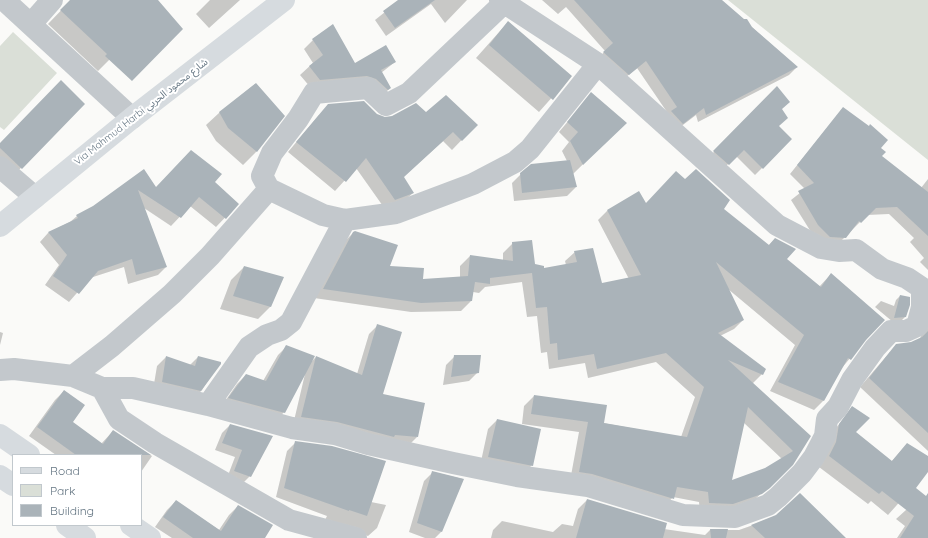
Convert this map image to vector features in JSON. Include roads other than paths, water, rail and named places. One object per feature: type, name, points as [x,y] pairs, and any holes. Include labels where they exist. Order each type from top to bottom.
[{"type":"street","points":[[4,0],[132,118]]},
{"type":"street","points":[[31,24],[52,0]]},
{"type":"street","name":"Via Mahmud Harbi شارع محمود الحربي","points":[[0,226],[132,118],[284,0]]},
{"type":"street","points":[[0,370],[14,369],[73,376],[102,388],[133,388],[208,405],[292,428],[335,434],[368,444],[453,463],[517,476],[588,486],[683,515],[735,517],[768,505],[802,473],[814,457],[825,436],[827,418],[838,407],[852,380],[875,348],[891,331],[906,331],[917,326],[922,307],[922,288],[907,278],[882,269],[856,250],[839,251],[821,248],[777,225],[598,64],[502,2],[409,94],[386,105],[368,88],[314,93],[298,119],[272,153],[262,176],[269,189],[323,215],[345,220],[396,214],[473,184],[515,162],[530,149],[598,64]]},
{"type":"street","points":[[0,167],[35,197]]},
{"type":"street","points":[[73,376],[112,346],[172,294],[210,256],[269,189]]},
{"type":"street","points":[[208,405],[249,347],[266,335],[281,330],[291,322],[345,220]]},
{"type":"street","points":[[102,388],[119,419],[155,443],[289,520],[356,538]]},
{"type":"street","points":[[0,435],[28,454]]},
{"type":"street","points":[[0,476],[12,485]]},
{"type":"street","points":[[68,526],[85,538]]},
{"type":"street","points":[[132,526],[150,538]]}]
